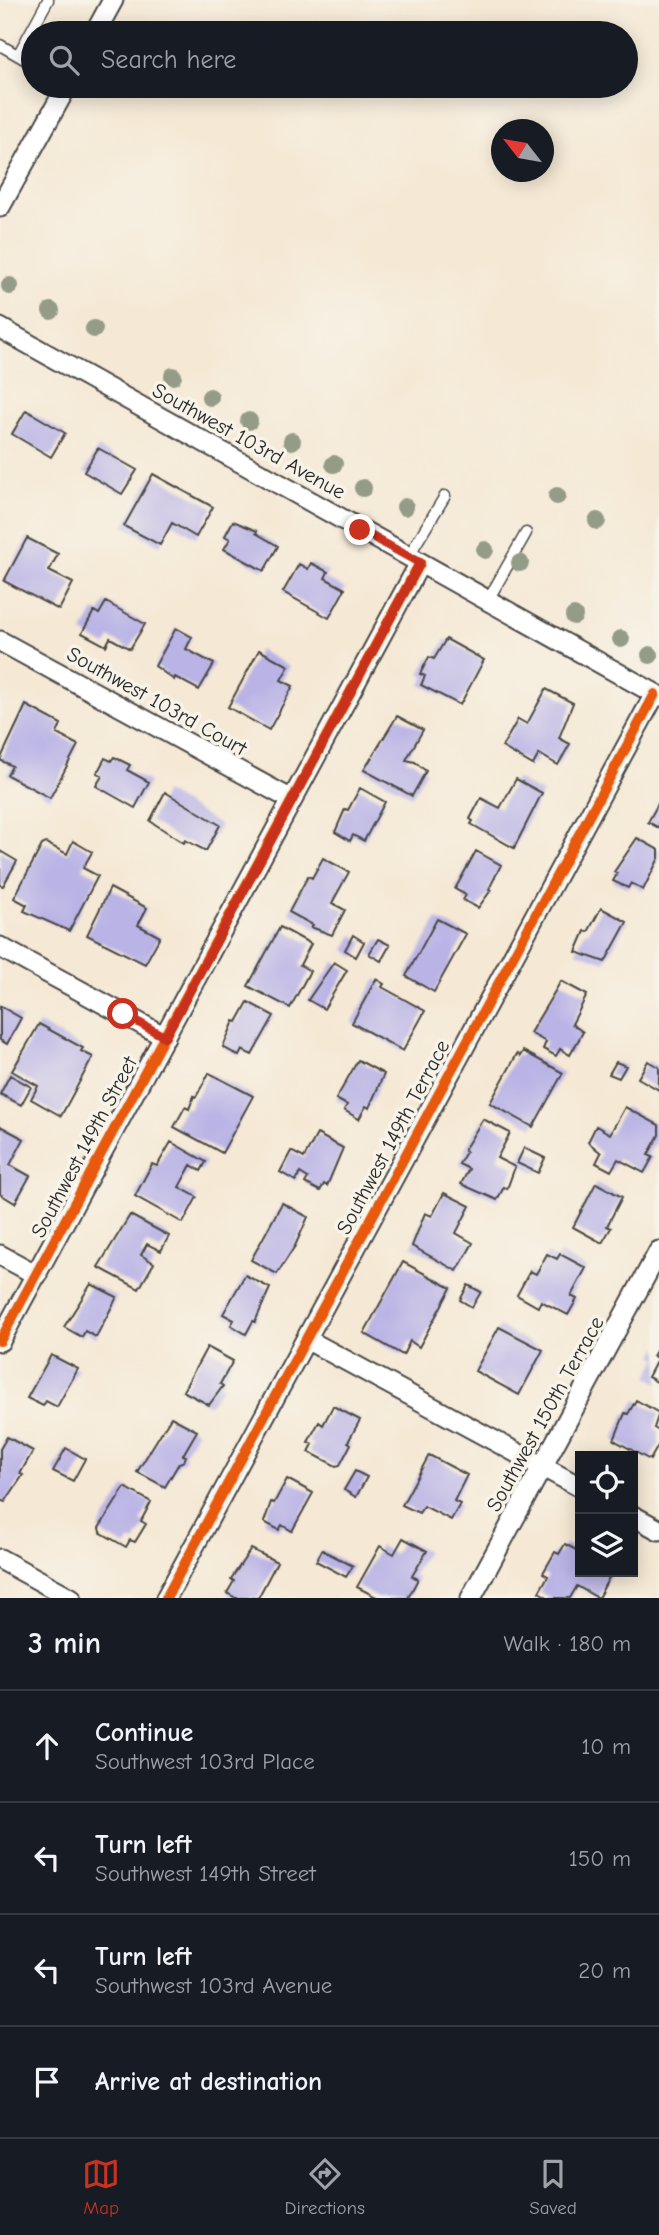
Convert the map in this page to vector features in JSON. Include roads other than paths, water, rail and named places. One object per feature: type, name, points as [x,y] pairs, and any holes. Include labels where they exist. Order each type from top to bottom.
[{"type":"street","points":[[102,21],[113,0]]},
{"type":"street","points":[[0,207],[60,98]]},
{"type":"street","name":"Southwest 103rd Avenue","points":[[0,328],[657,695]]},
{"type":"street","name":"Southwest 149th Street","points":[[0,1342],[292,800],[414,560]]},
{"type":"street","name":"Southwest 103rd Court","points":[[0,641],[292,800]]},
{"type":"street","name":"Southwest 149th Terrace","points":[[166,1598],[657,695]]},
{"type":"street","points":[[0,947],[165,1037]]},
{"type":"street","name":"Southwest 150th Terrace","points":[[471,1598],[659,1251]]},
{"type":"street","points":[[0,1255],[37,1275]]},
{"type":"street","points":[[306,1339],[575,1484]]},
{"type":"street","points":[[638,1519],[659,1530]]},
{"type":"street","points":[[0,1559],[71,1598]]},
{"type":"lane","points":[[37,21],[48,0]]},
{"type":"lane","points":[[0,45],[21,57]]},
{"type":"lane","points":[[18,55],[21,50]]},
{"type":"lane","points":[[414,560],[445,496]]},
{"type":"lane","points":[[488,600],[526,533]]}]
